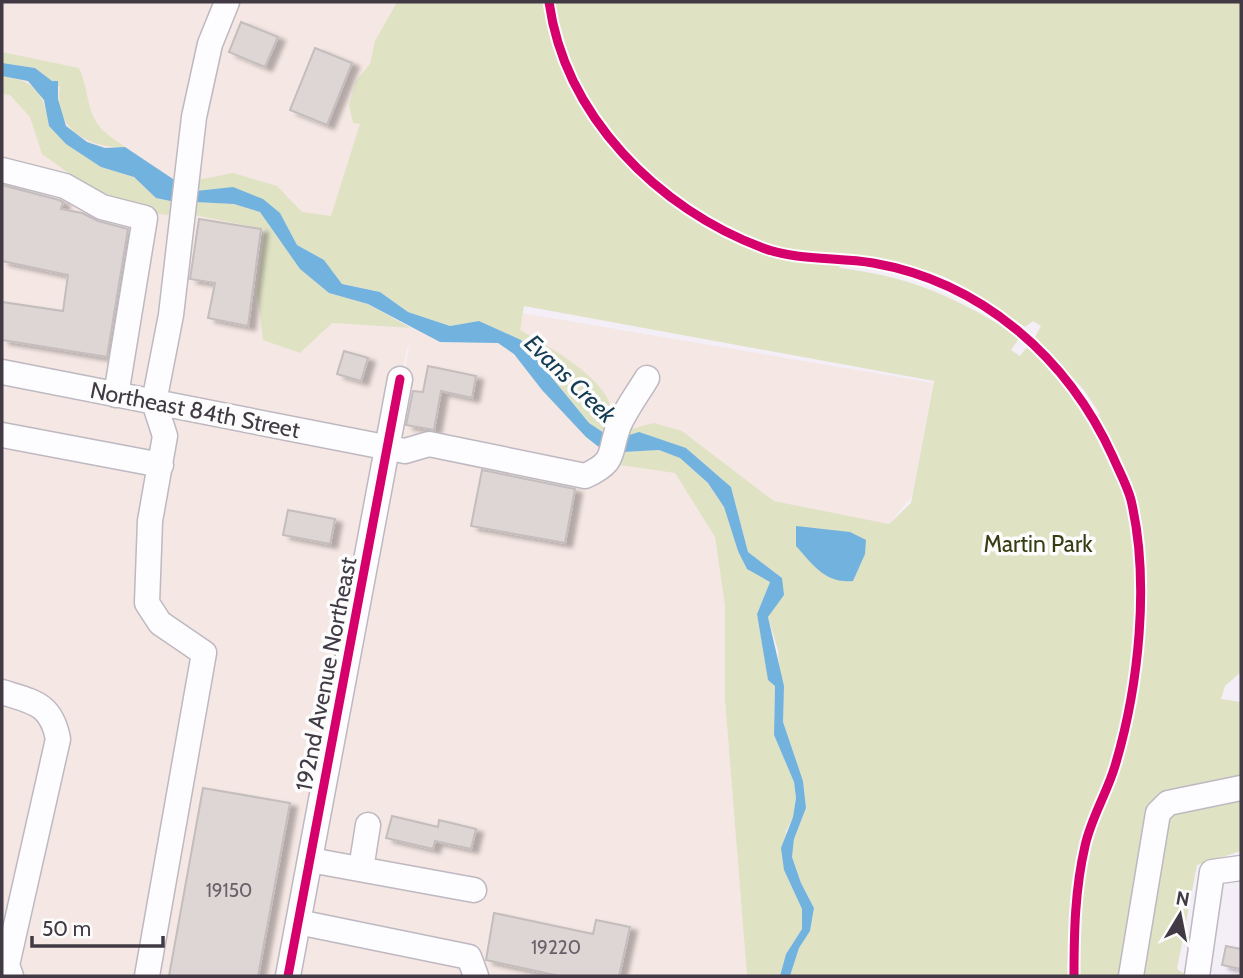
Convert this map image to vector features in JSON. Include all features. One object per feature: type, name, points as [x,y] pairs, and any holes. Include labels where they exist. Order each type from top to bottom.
[{"type":"street","points":[[148,976],[204,653],[160,623],[147,603],[150,521],[165,436],[154,402],[171,315],[196,105],[210,44],[227,2]]},
{"type":"street","points":[[2,170],[65,186],[102,207],[145,218],[116,395]]},
{"type":"street","name":"Northeast 84th Street","points":[[2,373],[405,451],[429,444],[585,476],[599,469],[613,454],[619,426],[647,377]]},
{"type":"street","name":"192nd Avenue Northeast","points":[[288,976],[400,379]]},
{"type":"street","points":[[2,435],[161,465]]},
{"type":"street","points":[[2,692],[42,705],[55,722],[58,739],[7,965],[11,976]]},
{"type":"street","points":[[1131,976],[1158,813],[1168,803],[1241,788]]},
{"type":"street","points":[[361,869],[368,825]]},
{"type":"street","points":[[310,860],[474,890]]},
{"type":"street","points":[[1197,976],[1212,872],[1241,868]]},
{"type":"street","points":[[298,922],[469,957],[476,976]]},
{"type":"shaded area","points":[[2,2],[429,2],[300,353],[331,323],[411,328],[416,295],[933,383],[912,496],[889,524],[774,501],[682,431],[675,473],[715,537],[725,606],[725,700],[747,976],[2,976]],"holes":[[[409,345],[383,536],[387,447]]]},
{"type":"green space","name":"Martin Park","points":[[397,2],[1241,2],[1241,672],[1225,686],[1221,699],[1241,702],[1241,779],[1165,799],[1119,976],[790,976],[799,948],[810,931],[814,908],[792,857],[794,839],[806,808],[803,781],[782,720],[778,650],[768,617],[775,606],[782,578],[748,552],[731,487],[686,448],[626,436],[627,430],[654,423],[682,431],[774,501],[889,524],[911,503],[934,381],[524,306],[520,330],[573,363],[598,385],[606,396],[611,408],[607,435],[589,423],[521,340],[479,321],[450,326],[408,312],[380,292],[342,284],[324,260],[297,245],[280,213],[197,191],[197,180],[233,173],[277,186],[302,212],[331,216],[360,124],[353,123],[349,105],[356,81],[370,64],[375,41]],"holes":[[[845,256],[931,272],[968,289],[1025,327],[1033,321],[1041,326],[1035,337],[1084,390],[1100,414],[1084,411],[1073,392],[1028,346],[1020,356],[1011,350],[1020,337],[934,291],[890,277],[839,268]]]},
{"type":"green space","points":[[2,52],[79,68],[95,120],[104,132],[125,147],[98,144],[76,133],[62,114],[59,102],[60,87],[35,68],[2,63]]},
{"type":"green space","points":[[2,76],[31,85],[41,96],[49,126],[101,167],[134,177],[156,198],[180,203],[177,216],[140,212],[85,185],[42,154],[30,117],[10,95],[2,94]]},
{"type":"green space","points":[[195,202],[234,204],[260,212],[300,269],[329,293],[368,304],[411,328],[332,323],[300,353],[263,340],[257,292],[265,229],[194,215]]},
{"type":"green space","points":[[659,450],[680,458],[708,483],[724,507],[738,551],[770,582],[757,614],[768,679],[775,686],[774,735],[794,782],[796,798],[793,817],[786,831],[784,870],[802,909],[802,929],[786,954],[780,976],[747,976],[725,700],[725,606],[715,537],[675,473],[620,465],[623,452]]},
{"type":"green space","points":[[1241,795],[1241,851],[1197,865],[1177,969],[1187,976],[1139,976],[1165,823],[1181,809]]},
{"type":"water","points":[[2,63],[35,68],[52,81],[58,81],[58,99],[66,126],[87,142],[105,148],[125,147],[182,185],[180,203],[156,198],[134,177],[101,167],[66,144],[49,126],[44,100],[28,81],[2,76]]},
{"type":"water","points":[[233,187],[263,199],[280,213],[297,245],[324,260],[342,284],[380,292],[408,312],[450,326],[479,321],[521,340],[589,423],[607,435],[604,451],[586,437],[542,390],[514,354],[498,343],[440,342],[368,304],[329,293],[300,269],[260,212],[234,204],[195,202],[196,191]]},
{"type":"water","points":[[639,432],[686,448],[731,487],[748,552],[782,578],[784,595],[768,617],[784,686],[783,722],[803,781],[806,808],[794,839],[792,857],[814,908],[810,931],[799,948],[790,976],[780,976],[786,954],[802,929],[802,909],[784,870],[781,848],[793,817],[796,798],[794,782],[774,735],[775,686],[768,680],[757,614],[770,582],[747,569],[738,551],[724,507],[708,483],[680,458],[659,450],[623,452],[626,436]]},
{"type":"water","points":[[796,526],[850,532],[866,540],[865,554],[853,581],[835,579],[814,566],[796,546]]},
{"type":"building","points":[[241,22],[278,37],[265,67],[229,52]]},
{"type":"building","points":[[315,48],[352,63],[327,125],[290,110]]},
{"type":"building","points":[[2,185],[59,200],[63,202],[61,209],[82,213],[98,221],[128,229],[107,357],[2,340],[2,302],[63,311],[68,275],[2,261]]},
{"type":"building","points":[[199,219],[261,229],[248,326],[208,318],[215,283],[190,279]]},
{"type":"building","points":[[344,351],[368,358],[361,381],[337,374]]},
{"type":"building","points":[[428,366],[476,376],[472,398],[441,391],[434,430],[406,425],[413,391],[423,392]]},
{"type":"building","points":[[482,470],[575,489],[565,543],[471,526]]},
{"type":"building","points":[[288,510],[335,519],[330,544],[283,535]]},
{"type":"building","points":[[203,788],[290,803],[258,976],[169,976]]},
{"type":"building","points":[[392,816],[438,827],[439,820],[476,829],[471,849],[435,841],[433,849],[386,838]]},
{"type":"building","points":[[494,913],[593,934],[596,920],[630,927],[619,976],[559,976],[486,960]]},
{"type":"building","points":[[1226,946],[1241,949],[1241,969],[1222,965]]},
{"type":"cycle path","points":[[549,2],[558,44],[574,83],[596,120],[623,153],[653,183],[724,231],[763,248],[804,257],[873,263],[913,273],[950,287],[1017,330],[1046,357],[1072,388],[1094,421],[1131,500],[1137,531],[1141,599],[1136,668],[1123,735],[1112,776],[1088,836],[1079,878],[1074,976]]},
{"type":"cycle path","points":[[288,976],[400,379]]},
{"type":"water label","name":"Evans Creek","points":[[570,379]]}]
